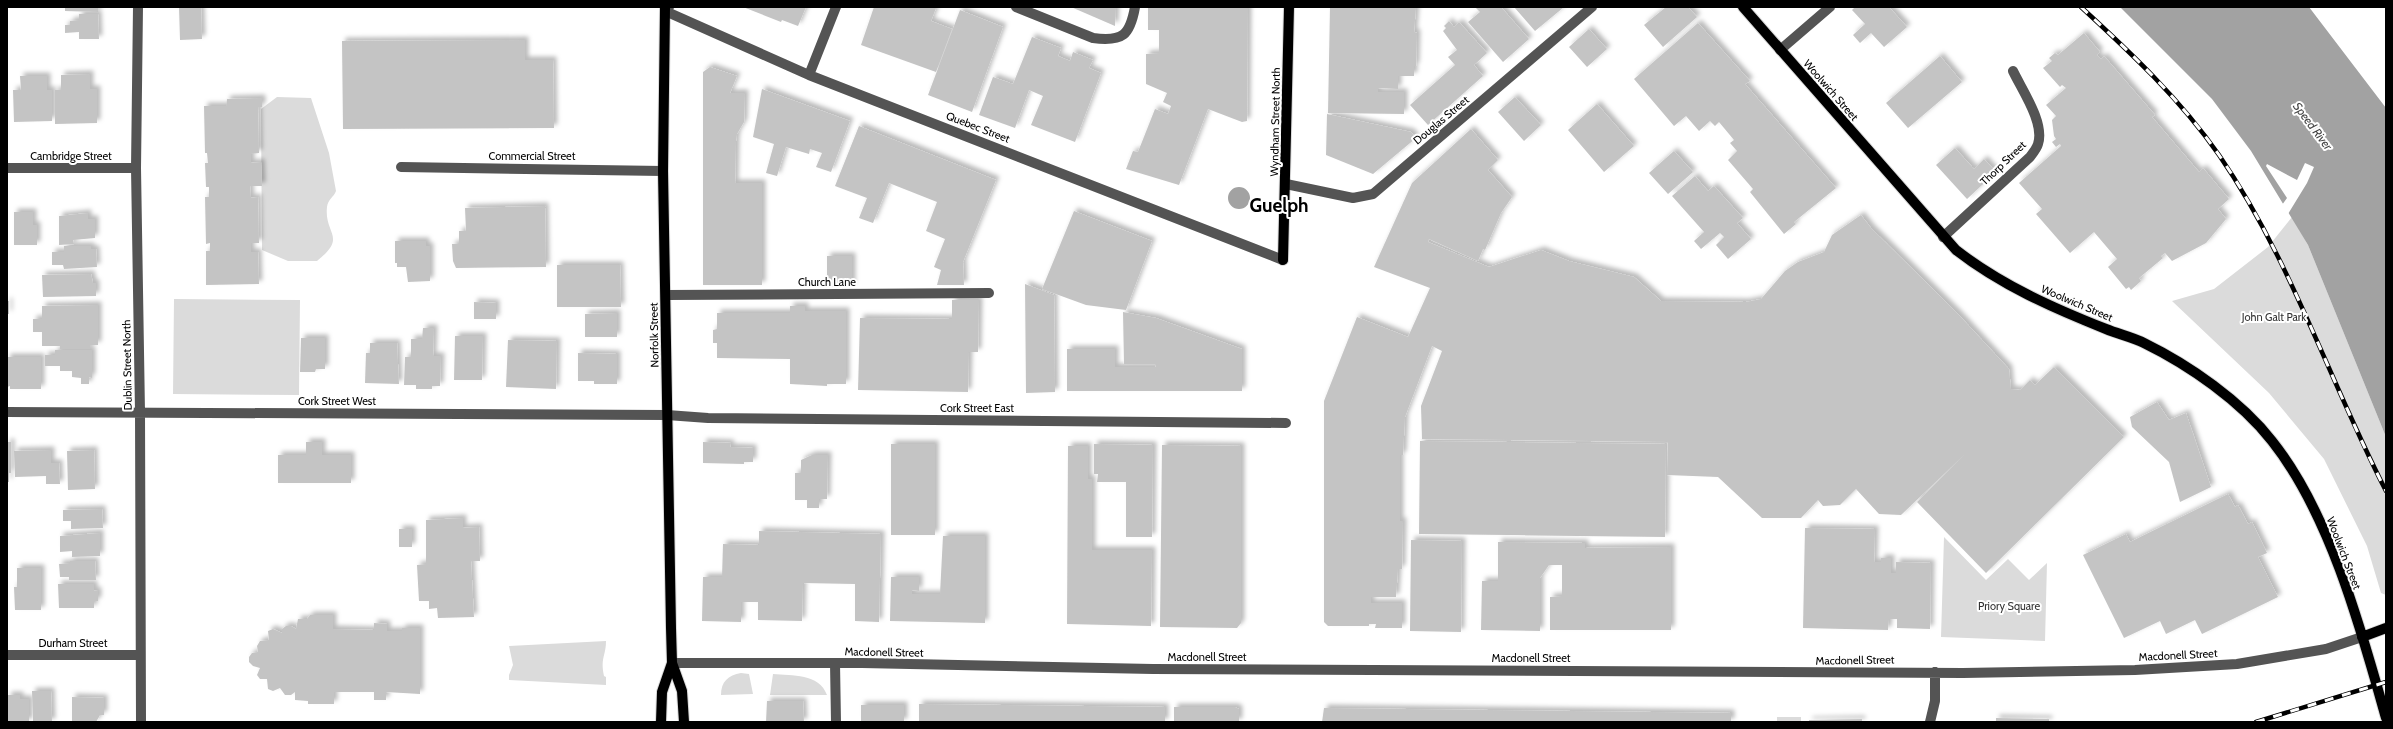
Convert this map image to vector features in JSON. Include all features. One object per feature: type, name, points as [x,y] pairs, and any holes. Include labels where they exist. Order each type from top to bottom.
[{"type":"main road","name":"Wyndham Street North","points":[[1283,260],[1289,7]]},
{"type":"main road","name":"Woolwich Street","points":[[1743,7],[1956,250],[1978,268],[2006,284],[2072,315],[2142,342],[2168,356],[2208,382],[2253,421],[2271,440],[2286,459],[2325,532],[2362,637],[2386,718]]},
{"type":"main road","name":"Norfolk Street","points":[[664,8],[663,171],[672,663],[682,691],[684,722]]},
{"type":"main road","name":"Macdonell Street","points":[[2362,637],[2386,628]]},
{"type":"main road","name":"Norfolk Street","points":[[661,722],[662,692],[672,663]]},
{"type":"street","name":"Dublin Street North","points":[[138,7],[136,168],[140,412],[141,722]]},
{"type":"street","points":[[809,75],[836,7]]},
{"type":"street","points":[[1016,7],[1093,38],[1105,40],[1124,35],[1131,26],[1134,7]]},
{"type":"street","name":"Douglas Street","points":[[1286,184],[1353,198],[1373,194],[1592,7]]},
{"type":"street","points":[[1780,50],[1830,7]]},
{"type":"street","name":"Quebec Street","points":[[664,8],[809,75],[1283,260]]},
{"type":"street","name":"Thorp Street","points":[[1943,236],[2030,157],[2038,145],[2040,132],[2036,118],[2013,71]]},
{"type":"street","name":"Commercial Street","points":[[401,167],[663,171]]},
{"type":"street","name":"Cambridge Street","points":[[7,168],[136,168]]},
{"type":"street","name":"Church Lane","points":[[666,295],[989,293]]},
{"type":"street","name":"Cork Street West","points":[[7,412],[667,415]]},
{"type":"street","name":"Cork Street East","points":[[667,415],[722,418],[1286,423]]},
{"type":"street","name":"Macdonell Street","points":[[672,663],[835,663],[1154,669],[1755,673],[2135,670],[2237,664],[2326,649],[2362,637]]},
{"type":"street","name":"Durham Street","points":[[7,655],[140,655]]},
{"type":"street","points":[[835,663],[836,722]]},
{"type":"street","points":[[1930,722],[1935,701],[1936,672]]},
{"type":"green space","points":[[277,97],[311,98],[329,153],[336,191],[327,207],[327,216],[333,240],[326,253],[317,261],[288,261],[262,250],[261,109]]},
{"type":"green space","name":"John Galt Park","points":[[2292,217],[2308,245],[2386,437],[2386,595],[2381,593],[2367,546],[2324,459],[2269,393],[2172,301],[2214,289],[2268,247]]},
{"type":"green space","points":[[174,299],[300,300],[299,395],[173,394]]},
{"type":"green space","name":"Priory Square","points":[[1944,537],[1986,580],[2008,559],[2029,580],[2047,563],[2045,641],[1941,637]]},
{"type":"green space","points":[[606,641],[603,665],[606,685],[509,680],[509,675],[513,665],[509,646]]},
{"type":"green space","points":[[741,673],[749,674],[753,694],[721,695],[722,686],[726,680],[732,675]]},
{"type":"green space","points":[[773,674],[811,679],[823,688],[827,695],[770,695]]},
{"type":"green space","points":[[1777,717],[1801,717],[1801,722],[1777,722]]},
{"type":"water","name":"Speed River","points":[[2120,7],[2309,7],[2386,108],[2386,437],[2308,245],[2251,151],[2212,99]]},
{"type":"water","points":[[1239,187],[1247,190],[1250,198],[1247,206],[1239,209],[1231,206],[1228,198],[1231,190]]},
{"type":"pier","points":[[2305,163],[2314,167],[2307,183],[2288,214],[2282,205],[2287,198],[2266,166],[2267,164],[2297,180]]},
{"type":"building","points":[[65,7],[98,7],[98,12],[65,11]]},
{"type":"building","points":[[179,7],[201,7],[202,39],[180,40]]},
{"type":"building","points":[[743,7],[806,7],[798,26],[782,20],[781,22]]},
{"type":"building","points":[[874,7],[936,8],[931,21],[952,29],[936,72],[861,45]]},
{"type":"building","points":[[1071,7],[1116,7],[1115,26]]},
{"type":"building","points":[[1148,7],[1248,7],[1247,121],[1242,122],[1208,109],[1179,185],[1126,169],[1133,151],[1138,152],[1155,109],[1168,114],[1171,106],[1163,102],[1167,93],[1146,84],[1146,54],[1159,53],[1159,30],[1148,30]]},
{"type":"building","points":[[1330,7],[1416,7],[1414,32],[1417,33],[1416,66],[1414,66],[1414,76],[1398,76],[1398,89],[1378,88],[1378,92],[1404,92],[1404,114],[1328,113]]},
{"type":"building","points":[[1475,7],[1501,7],[1529,39],[1503,62],[1468,22],[1480,12]]},
{"type":"building","points":[[1514,7],[1564,7],[1535,31]]},
{"type":"building","points":[[1666,7],[1688,7],[1697,17],[1663,47],[1644,25]]},
{"type":"building","points":[[1855,7],[1889,7],[1907,27],[1884,47],[1871,33],[1860,43],[1853,35],[1865,24],[1852,10]]},
{"type":"building","points":[[960,10],[1003,27],[972,112],[928,95]]},
{"type":"building","points":[[79,14],[98,14],[99,39],[79,39],[79,32],[65,33],[65,25],[70,25],[70,21],[79,20]]},
{"type":"building","points":[[1449,21],[1454,27],[1459,22],[1487,53],[1474,65],[1483,76],[1428,125],[1410,105],[1455,65],[1448,57],[1457,50],[1443,31],[1446,28],[1444,26]]},
{"type":"building","points":[[1698,23],[1750,81],[1745,84],[1836,188],[1794,222],[1796,224],[1784,234],[1750,192],[1753,189],[1728,160],[1737,151],[1730,143],[1734,140],[1719,122],[1715,126],[1710,121],[1699,131],[1686,116],[1674,126],[1634,79]]},
{"type":"building","points":[[1589,29],[1607,49],[1587,67],[1569,47]]},
{"type":"building","points":[[2084,33],[2100,52],[2097,55],[2101,59],[2104,56],[2155,115],[2152,117],[2199,172],[2203,168],[2229,199],[2218,209],[2226,219],[2206,243],[2172,261],[2165,253],[2161,256],[2163,258],[2139,278],[2141,281],[2131,290],[2129,287],[2126,289],[2108,267],[2117,259],[2094,232],[2070,253],[2036,214],[2042,209],[2019,183],[2061,146],[2060,144],[2056,147],[2052,142],[2056,139],[2054,136],[2052,120],[2056,116],[2046,105],[2066,88],[2062,85],[2060,87],[2043,68],[2052,61],[2049,58],[2055,53],[2058,55]]},
{"type":"building","points":[[1032,37],[1061,48],[1058,56],[1070,61],[1073,52],[1093,60],[1089,68],[1101,73],[1075,142],[1031,125],[1043,96],[1029,90],[1015,128],[979,115],[993,77],[1013,84]]},
{"type":"building","points":[[525,40],[525,60],[553,60],[554,128],[343,129],[342,41]]},
{"type":"building","points":[[1940,56],[1962,82],[1908,128],[1886,103]]},
{"type":"building","points":[[710,67],[737,76],[730,93],[745,93],[744,122],[737,134],[736,141],[735,183],[762,183],[762,285],[703,285],[703,72]]},
{"type":"building","points":[[90,74],[90,89],[97,89],[97,123],[55,124],[55,90],[61,90],[61,75]]},
{"type":"building","points":[[20,76],[47,76],[47,90],[52,90],[52,121],[14,122],[13,90],[21,90]]},
{"type":"building","points":[[762,89],[850,121],[831,172],[816,167],[822,153],[810,149],[809,154],[786,147],[777,176],[766,173],[774,144],[753,137]]},
{"type":"building","points":[[1515,97],[1541,125],[1524,141],[1498,112]]},
{"type":"building","points":[[262,98],[262,107],[258,107],[259,153],[251,154],[251,163],[261,162],[262,186],[250,186],[251,198],[258,197],[259,243],[251,243],[251,252],[258,252],[259,284],[206,285],[206,251],[210,251],[210,243],[206,244],[205,197],[209,197],[209,187],[206,187],[205,163],[208,163],[207,153],[205,153],[204,106],[226,106],[227,99]]},
{"type":"building","points":[[1597,104],[1634,146],[1604,172],[1568,130]]},
{"type":"building","points":[[1327,114],[1411,132],[1416,138],[1373,174],[1326,155]]},
{"type":"building","points":[[859,126],[996,180],[963,262],[964,285],[937,285],[941,270],[934,267],[945,239],[926,231],[937,202],[889,183],[873,223],[859,218],[867,198],[835,186]]},
{"type":"building","points":[[1471,129],[1498,160],[1488,170],[1512,197],[1501,213],[1485,250],[1483,249],[1478,261],[1429,239],[1428,242],[1489,267],[1541,250],[1569,261],[1634,277],[1661,301],[1746,302],[1761,299],[1785,271],[1798,262],[1824,252],[1832,235],[1861,215],[1871,228],[1957,313],[2009,369],[2011,389],[2020,390],[2030,380],[2035,385],[2054,367],[2124,437],[1986,573],[1917,502],[1965,454],[1901,515],[1879,514],[1856,489],[1840,505],[1823,506],[1818,500],[1801,518],[1762,518],[1718,477],[1667,475],[1668,442],[1422,439],[1421,406],[1442,351],[1432,346],[1405,417],[1403,455],[1400,455],[1400,521],[1403,521],[1402,569],[1398,569],[1396,597],[1371,597],[1371,603],[1402,603],[1402,628],[1375,628],[1376,624],[1369,624],[1369,626],[1328,626],[1324,622],[1324,401],[1357,317],[1408,337],[1430,288],[1374,267],[1412,183]]},
{"type":"building","points":[[1955,148],[1974,169],[1984,159],[1996,172],[1967,199],[1936,165]]},
{"type":"building","points":[[1674,151],[1693,172],[1668,194],[1649,173]]},
{"type":"building","points":[[1695,176],[1708,191],[1714,186],[1743,218],[1737,223],[1751,239],[1728,259],[1716,245],[1724,237],[1720,233],[1701,249],[1694,241],[1704,232],[1672,196]]},
{"type":"building","points":[[545,206],[546,267],[456,268],[453,261],[452,244],[459,244],[459,231],[466,231],[465,208]]},
{"type":"building","points":[[1074,211],[1152,241],[1126,310],[1086,305],[1042,289]]},
{"type":"building","points":[[14,212],[33,212],[33,225],[37,225],[37,245],[14,245]]},
{"type":"building","points":[[88,213],[88,219],[95,219],[95,238],[73,240],[74,244],[59,245],[59,216]]},
{"type":"building","points":[[395,241],[426,241],[426,246],[430,246],[430,281],[408,282],[406,267],[397,267],[397,263],[395,263]]},
{"type":"building","points":[[64,246],[91,246],[91,249],[96,249],[97,267],[64,269],[63,265],[52,265],[52,252],[64,252]]},
{"type":"building","points":[[827,256],[852,256],[852,287],[827,287]]},
{"type":"building","points":[[557,265],[620,265],[621,307],[557,307]]},
{"type":"building","points":[[91,274],[93,283],[96,283],[96,296],[43,297],[42,275]]},
{"type":"building","points":[[1025,284],[1054,295],[1055,392],[1026,393]]},
{"type":"building","points":[[952,300],[979,300],[978,352],[969,352],[968,392],[858,390],[860,318],[952,319]]},
{"type":"building","points":[[7,301],[9,301],[9,314],[7,314]]},
{"type":"building","points":[[474,302],[496,303],[496,319],[474,319]]},
{"type":"building","points":[[98,305],[98,345],[90,345],[90,349],[60,349],[60,346],[42,346],[42,332],[33,332],[33,319],[42,319],[42,306]]},
{"type":"building","points":[[790,306],[805,306],[805,311],[846,311],[846,384],[827,384],[827,386],[790,384],[790,359],[717,358],[717,343],[713,343],[713,330],[717,329],[717,313],[790,313]]},
{"type":"building","points":[[1123,312],[1156,318],[1242,349],[1242,391],[1067,391],[1067,349],[1115,349],[1115,367],[1156,367],[1155,364],[1124,364]]},
{"type":"building","points":[[617,313],[617,337],[585,337],[585,314]]},
{"type":"building","points":[[423,328],[434,328],[433,356],[441,356],[440,386],[432,386],[432,389],[416,389],[416,385],[404,385],[405,357],[411,357],[411,339],[422,339]]},
{"type":"building","points":[[455,336],[483,336],[482,380],[454,380]]},
{"type":"building","points":[[301,338],[325,338],[325,369],[316,369],[315,372],[300,372]]},
{"type":"building","points":[[508,340],[557,341],[556,389],[506,387]]},
{"type":"building","points":[[370,343],[397,343],[399,384],[365,383],[366,353],[370,353]]},
{"type":"building","points":[[55,350],[92,350],[92,378],[89,377],[89,384],[81,384],[81,378],[72,377],[72,371],[60,371],[60,366],[45,366],[45,355],[55,355]]},
{"type":"building","points":[[578,353],[617,354],[617,384],[594,384],[594,381],[578,381]]},
{"type":"building","points":[[7,357],[41,357],[41,389],[10,389],[10,386],[7,387]]},
{"type":"building","points":[[2157,402],[2169,420],[2186,413],[2211,487],[2180,502],[2169,462],[2132,427],[2130,417]]},
{"type":"building","points":[[1420,441],[1666,444],[1665,537],[1419,534]]},
{"type":"building","points":[[7,442],[11,442],[11,473],[9,473],[9,482],[7,482]]},
{"type":"building","points":[[306,442],[322,442],[322,455],[351,455],[351,483],[278,483],[278,455],[306,455]]},
{"type":"building","points":[[703,442],[731,443],[730,447],[753,448],[753,462],[744,462],[744,464],[703,463]]},
{"type":"building","points":[[891,444],[935,444],[935,535],[891,535]]},
{"type":"building","points":[[1094,444],[1153,445],[1152,537],[1126,537],[1126,482],[1097,482],[1098,474],[1094,474]]},
{"type":"building","points":[[1162,445],[1241,446],[1241,623],[1237,628],[1160,627]]},
{"type":"building","points":[[1068,446],[1088,446],[1088,479],[1092,479],[1092,550],[1152,550],[1151,626],[1067,624]]},
{"type":"building","points":[[51,450],[51,463],[59,463],[60,484],[46,484],[46,476],[15,477],[14,451]]},
{"type":"building","points":[[94,450],[95,489],[68,490],[67,451]]},
{"type":"building","points":[[812,455],[828,455],[827,499],[819,499],[819,508],[807,508],[807,500],[795,500],[795,473],[801,473],[801,460]]},
{"type":"building","points":[[2228,494],[2235,507],[2238,505],[2248,524],[2252,522],[2267,553],[2258,557],[2278,597],[2202,634],[2195,620],[2166,634],[2160,621],[2124,638],[2083,555],[2126,534],[2130,542]]},
{"type":"building","points":[[102,509],[103,528],[71,529],[71,521],[63,521],[63,510]]},
{"type":"building","points":[[463,518],[463,528],[479,527],[480,561],[471,561],[474,617],[438,618],[437,608],[429,609],[429,601],[419,601],[417,565],[426,564],[426,520]]},
{"type":"building","points":[[1805,528],[1875,529],[1874,562],[1881,562],[1881,558],[1891,558],[1891,573],[1896,573],[1896,562],[1931,563],[1930,629],[1897,628],[1897,619],[1889,619],[1888,630],[1803,628]]},
{"type":"building","points":[[399,529],[412,529],[412,547],[399,547]]},
{"type":"building","points":[[759,531],[881,534],[879,622],[855,621],[855,584],[803,583],[802,621],[758,620],[758,602],[741,602],[741,622],[702,621],[703,577],[722,577],[723,544],[759,545]]},
{"type":"building","points":[[100,533],[100,556],[72,557],[72,551],[60,552],[60,536]]},
{"type":"building","points":[[943,536],[985,536],[985,623],[890,621],[891,577],[919,577],[919,591],[912,590],[912,594],[940,594]]},
{"type":"building","points":[[1411,540],[1462,541],[1461,632],[1410,631]]},
{"type":"building","points":[[1498,542],[1585,543],[1585,548],[1671,547],[1671,630],[1550,630],[1550,597],[1562,596],[1562,565],[1549,565],[1540,578],[1540,631],[1481,630],[1482,581],[1498,581]]},
{"type":"building","points":[[70,561],[95,561],[96,580],[69,580],[69,577],[60,577],[59,564],[70,563]]},
{"type":"building","points":[[17,568],[41,568],[41,610],[15,610],[14,587],[17,587]]},
{"type":"building","points":[[58,584],[94,584],[94,591],[98,590],[98,601],[94,601],[94,608],[59,608]]},
{"type":"building","points":[[310,615],[333,615],[333,629],[374,630],[374,623],[387,624],[387,631],[402,631],[402,628],[420,628],[420,694],[386,692],[386,700],[374,700],[374,692],[334,692],[334,704],[308,704],[308,701],[295,700],[295,692],[291,695],[285,695],[280,688],[273,691],[268,689],[267,679],[260,679],[257,675],[260,668],[253,666],[249,662],[249,657],[252,653],[258,652],[257,646],[260,641],[269,640],[268,631],[273,629],[282,633],[282,629],[286,626],[291,626],[296,629],[298,619],[307,619]]},
{"type":"building","points":[[32,691],[51,691],[52,722],[33,722]]},
{"type":"building","points":[[8,695],[20,695],[20,699],[29,699],[29,722],[8,722]]},
{"type":"building","points":[[72,697],[104,698],[104,715],[100,715],[96,722],[72,722]]},
{"type":"building","points":[[767,701],[803,701],[804,722],[766,722]]},
{"type":"building","points":[[919,704],[1165,707],[1165,722],[919,722]]},
{"type":"building","points":[[861,705],[904,705],[904,722],[861,722]]},
{"type":"building","points":[[1174,707],[1235,707],[1239,709],[1239,722],[1174,722]]},
{"type":"building","points":[[1324,708],[1731,713],[1731,722],[1322,722]]},
{"type":"building","points":[[1996,718],[2049,719],[2049,722],[1996,722]]},
{"type":"building","points":[[1862,719],[1862,722],[1809,722],[1809,720]]},
{"type":"railway","points":[[2081,7],[2154,77],[2188,115],[2219,155],[2244,194],[2288,277],[2365,449],[2386,491]]},
{"type":"railway","points":[[2256,722],[2386,682]]},
{"type":"district","name":"Guelph","points":[[1279,205]]}]
